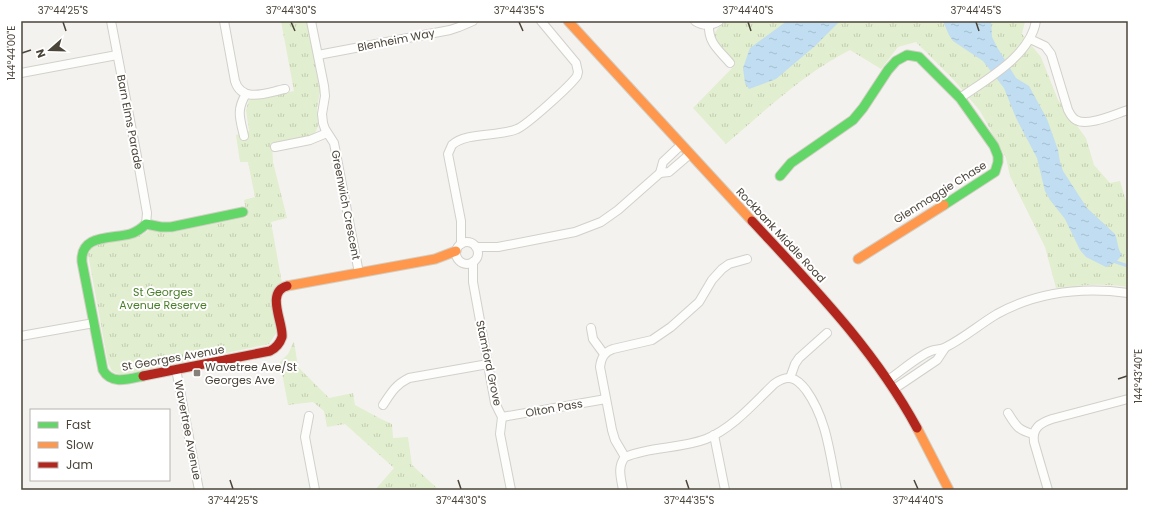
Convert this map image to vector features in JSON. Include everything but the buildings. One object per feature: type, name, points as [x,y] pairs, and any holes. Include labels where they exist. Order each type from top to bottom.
[{"type":"street","name":"Barn Elms Parade","points":[[111,21],[147,211],[146,224]]},
{"type":"street","points":[[224,21],[237,87],[246,94],[255,95],[285,89]]},
{"type":"street","name":"Greenwich Crescent","points":[[311,21],[325,96],[322,123],[334,144],[358,273]]},
{"type":"street","name":"Blenheim Way","points":[[318,55],[450,30],[473,21]]},
{"type":"street","points":[[467,253],[448,154],[452,145],[465,138],[517,129],[531,120],[577,76],[578,72],[576,63],[541,21]]},
{"type":"street","name":"Rockbank Middle Road","points":[[568,21],[860,341],[888,380],[912,418],[948,489]]},
{"type":"street","points":[[695,21],[702,25],[709,25],[719,21]]},
{"type":"street","points":[[960,98],[1022,51],[1030,39],[1035,28],[1036,21]]},
{"type":"street","points":[[709,25],[710,36],[713,44],[730,63]]},
{"type":"street","points":[[1030,39],[1045,46],[1051,54],[1068,110],[1072,117],[1081,122],[1091,122],[1128,110]]},
{"type":"street","points":[[21,73],[117,55]]},
{"type":"street","name":"Glenmaggie Chase","points":[[780,176],[792,163],[853,120],[896,61],[907,55],[919,57],[960,98],[994,146],[998,155],[999,163],[995,172],[858,258]]},
{"type":"street","points":[[244,136],[239,113],[246,94]]},
{"type":"street","points":[[275,147],[310,140],[327,133]]},
{"type":"street","name":"St Georges Avenue","points":[[146,224],[143,228],[133,234],[92,242],[84,249],[82,253],[82,262],[102,366],[104,373],[108,378],[114,380],[122,380],[267,353],[279,344],[281,338],[282,334],[276,297],[284,287],[575,232],[601,222],[618,210],[660,173],[663,162],[681,145]]},
{"type":"street","name":"St Georges Avenue","points":[[660,173],[669,172],[690,154]]},
{"type":"street","points":[[146,224],[161,227],[172,227],[243,212]]},
{"type":"street","name":"Stamford Grove","points":[[467,253],[495,403],[502,418],[500,434],[511,490]]},
{"type":"street","points":[[625,457],[615,440],[606,399],[600,367],[600,361],[604,354],[613,349],[652,340],[671,327],[699,302],[712,280],[722,269],[729,264],[747,260]]},
{"type":"street","points":[[888,380],[931,352],[945,348],[998,314],[1034,299],[1056,293],[1079,290],[1111,290],[1128,292]]},
{"type":"street","points":[[21,336],[94,323]]},
{"type":"street","points":[[591,328],[593,339],[604,354]]},
{"type":"street","points":[[790,378],[799,358],[827,333]]},
{"type":"street","points":[[894,389],[937,360],[945,348]]},
{"type":"street","points":[[383,405],[393,390],[400,383],[409,378],[488,364]]},
{"type":"street","name":"Wavertree Avenue","points":[[176,369],[199,490]]},
{"type":"street","points":[[623,490],[619,468],[625,457],[636,453],[695,442],[714,435],[737,419],[780,379],[790,378],[796,380],[802,385],[810,396],[820,415],[827,436],[837,490]]},
{"type":"street","points":[[1048,490],[1034,442],[1033,434],[1036,427],[1041,422],[1128,398]]},
{"type":"street","name":"Olton Pass","points":[[502,418],[606,399]]},
{"type":"street","points":[[1008,413],[1019,429],[1033,434]]},
{"type":"street","points":[[308,416],[305,437],[315,490]]},
{"type":"street","points":[[714,435],[725,490]]},
{"type":"green space","name":"St Georges Avenue Reserve","points":[[281,21],[307,21],[320,91],[317,108],[318,126],[315,133],[309,136],[272,143],[273,162],[287,218],[271,222],[282,283],[276,286],[271,300],[277,332],[269,344],[120,375],[112,371],[108,363],[88,254],[90,249],[96,245],[142,235],[151,229],[170,233],[247,217],[244,200],[255,197],[248,162],[240,162],[236,135],[249,131],[246,110],[249,100],[294,91]]},
{"type":"green space","points":[[726,21],[1025,21],[1022,34],[1041,57],[1058,100],[1086,138],[1094,165],[1110,183],[1120,181],[1128,207],[1128,287],[1092,285],[1056,288],[1045,247],[1010,176],[1006,158],[980,111],[953,79],[916,42],[898,47],[881,69],[850,50],[816,70],[801,81],[726,144],[693,108],[735,65],[720,47],[714,36],[720,26]]},
{"type":"green space","points":[[294,341],[298,367],[329,398],[353,393],[355,405],[392,424],[393,438],[408,437],[412,465],[439,490],[375,490],[394,468],[345,424],[327,427],[324,411],[313,402],[288,405],[280,362],[288,354]]},
{"type":"water","points":[[787,21],[840,21],[815,46],[776,79],[749,89],[745,83],[743,68],[750,48]]},
{"type":"water","points":[[943,21],[991,21],[992,37],[997,47],[1016,78],[1029,86],[1047,119],[1058,150],[1063,171],[1087,208],[1115,234],[1119,250],[1122,255],[1116,262],[1106,267],[1086,257],[1080,250],[1065,219],[1045,191],[1037,158],[1016,118],[1004,88],[983,61],[953,41]]},
{"type":"waterway","points":[[1116,262],[1128,266]]},
{"type":"traffic: fast","points":[[780,176],[791,163],[853,120],[896,61],[907,55],[919,57],[960,98],[994,146],[998,156],[995,172],[944,205]]},
{"type":"traffic: fast","points":[[143,376],[121,380],[111,378],[106,375],[103,370],[82,262],[83,253],[86,247],[91,242],[98,239],[132,233],[139,230],[146,224],[171,227],[243,212]]},
{"type":"traffic: slow","points":[[568,21],[752,221]]},
{"type":"traffic: slow","points":[[858,259],[944,205]]},
{"type":"traffic: slow","points":[[287,286],[435,259],[456,251]]},
{"type":"traffic: slow","points":[[917,428],[949,490]]},
{"type":"traffic: jam","points":[[752,221],[820,295],[862,345],[900,399],[917,428]]},
{"type":"traffic: jam","points":[[143,376],[272,350],[278,345],[282,337],[276,301],[277,295],[281,289],[287,286]]},
{"type":"place","name":"Wavetree Ave/St Georges Ave","points":[[197,373]]}]
